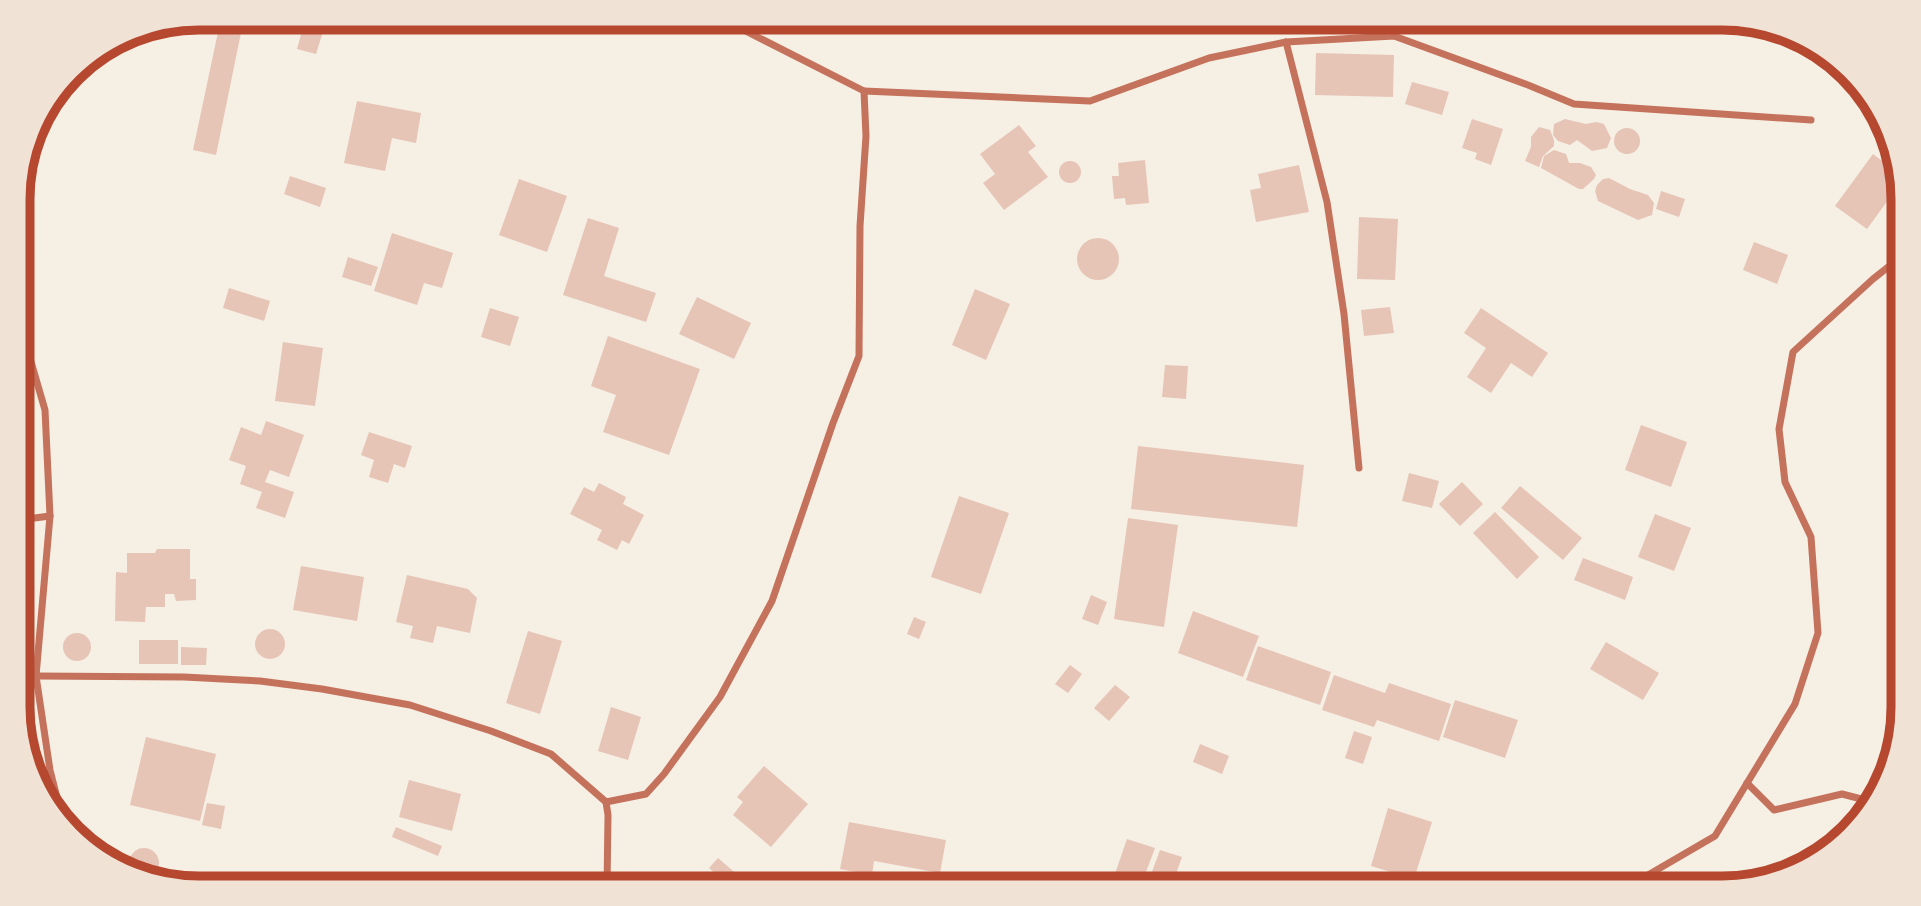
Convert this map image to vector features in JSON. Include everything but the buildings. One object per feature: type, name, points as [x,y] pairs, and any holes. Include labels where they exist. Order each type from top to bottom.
[{"type":"street","points":[[744,30],[864,91],[1090,101],[1209,58],[1286,42],[1394,36],[1574,104],[1811,120]]},
{"type":"street","points":[[1286,42],[1327,202],[1345,314],[1359,468]]},
{"type":"street","points":[[606,802],[646,793],[664,774],[720,696],[772,601],[824,448],[859,356],[860,226],[866,136],[864,91]]},
{"type":"street","points":[[1646,876],[1715,836],[1795,704],[1818,634],[1811,537],[1785,482],[1779,429],[1793,352],[1891,265]]},
{"type":"street","points":[[30,358],[45,410],[50,516],[36,676],[50,770],[58,800]]},
{"type":"street","points":[[30,519],[50,516]]},
{"type":"street","points":[[36,676],[184,677],[260,681],[410,705],[491,730],[551,754],[606,802],[607,876]]},
{"type":"street","points":[[1747,783],[1774,810],[1842,794],[1863,800]]}]
